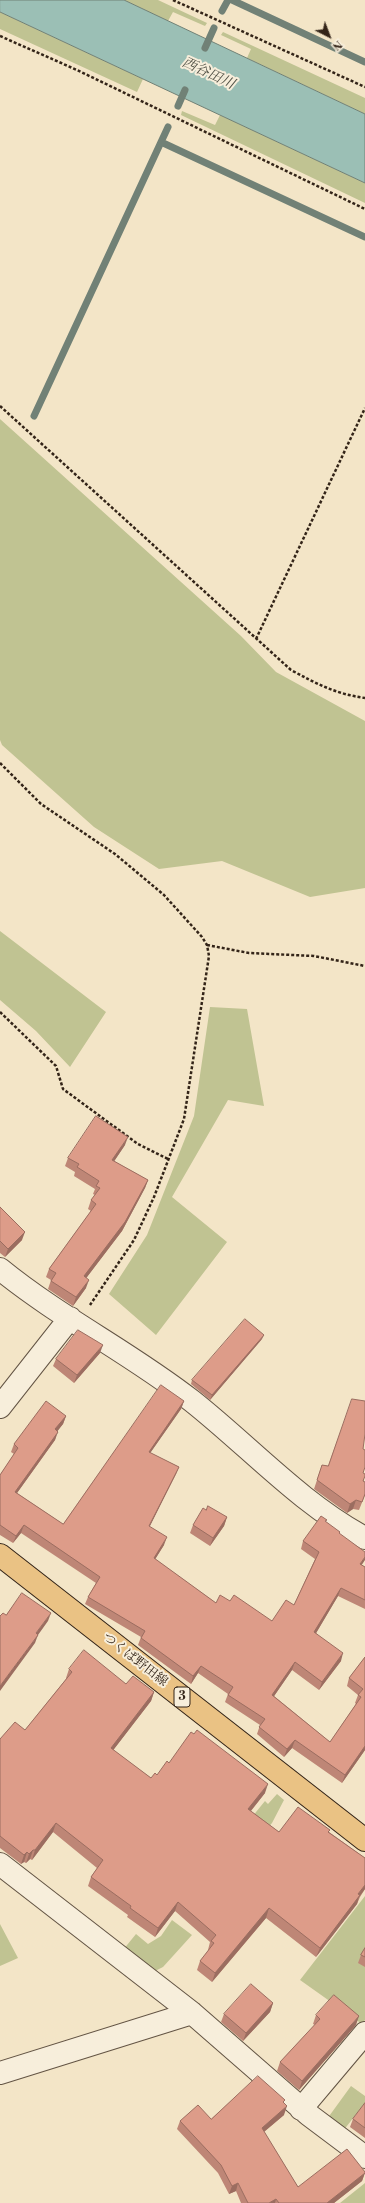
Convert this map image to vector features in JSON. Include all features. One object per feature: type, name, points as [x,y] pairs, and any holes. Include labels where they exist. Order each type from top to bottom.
[{"type":"main road","name":"つくば野田線","points":[[0,1555],[365,1840]]},
{"type":"street","points":[[0,1269],[74,1320],[137,1360],[180,1392],[310,1503],[337,1523],[365,1538]]},
{"type":"street","points":[[0,1407],[74,1320]]},
{"type":"street","points":[[0,1864],[192,2013],[301,2109],[365,2157]]},
{"type":"street","points":[[0,2073],[192,2013]]},
{"type":"street","points":[[301,2109],[365,2033]]},
{"type":"path","points":[[173,0],[365,87]]},
{"type":"path","points":[[0,36],[77,70],[365,209]]},
{"type":"path","points":[[0,406],[292,670],[343,695],[365,698]]},
{"type":"path","points":[[256,639],[365,408]]},
{"type":"path","points":[[0,763],[41,804],[115,854],[164,895],[207,945],[209,956],[184,1119],[134,1240],[74,1320]]},
{"type":"path","points":[[207,945],[249,953],[314,956],[365,966]]},
{"type":"path","points":[[0,1012],[56,1066],[62,1089],[138,1144],[168,1159]]},
{"type":"green space","points":[[124,0],[158,0],[207,23],[205,26],[173,12],[168,21]]},
{"type":"green space","points":[[0,12],[143,79],[137,92],[0,29]]},
{"type":"green space","points":[[223,32],[365,98],[365,114],[247,58],[251,49],[221,35]]},
{"type":"green space","points":[[182,111],[215,125],[220,115],[365,183],[365,203],[181,115]]},
{"type":"green space","points":[[0,419],[241,636],[276,672],[365,721],[365,888],[310,897],[222,861],[159,869],[94,827],[2,745],[0,740]]},
{"type":"green space","points":[[0,931],[106,1012],[70,1067],[36,1031],[0,1000]]},
{"type":"green space","points":[[210,1007],[247,1009],[264,1106],[228,1100],[172,1197],[227,1242],[156,1335],[109,1294],[147,1235],[194,1116]]},
{"type":"green space","points":[[277,1794],[284,1800],[272,1823],[260,1837],[243,1828],[265,1801],[268,1804]]},
{"type":"green space","points":[[365,1896],[365,2020],[362,2024],[300,1980]]},
{"type":"green space","points":[[172,1920],[192,1935],[163,1967],[153,1972],[123,1950],[136,1934],[148,1944],[161,1936]]},
{"type":"green space","points":[[0,1924],[18,1958],[0,1966]]},
{"type":"green space","points":[[351,2086],[365,2096],[365,2103],[343,2131],[327,2119]]},
{"type":"green space","points":[[365,2183],[365,2203],[340,2203]]},
{"type":"water","name":"西谷田川","points":[[0,0],[124,0],[365,114],[365,183],[0,12]]},
{"type":"building","points":[[96,1116],[128,1137],[112,1160],[148,1180],[125,1222],[84,1276],[89,1280],[76,1297],[51,1281],[56,1273],[49,1269],[96,1204],[91,1200],[100,1188],[96,1186],[99,1181],[77,1167],[79,1164],[68,1158]]},
{"type":"building","points":[[0,1207],[25,1232],[8,1249],[0,1241]]},
{"type":"building","points":[[245,1319],[264,1335],[212,1395],[192,1380]]},
{"type":"building","points":[[78,1330],[103,1345],[77,1375],[56,1359]]},
{"type":"building","points":[[161,1385],[184,1401],[149,1452],[179,1467],[149,1526],[167,1537],[154,1558],[216,1603],[220,1595],[230,1601],[234,1595],[272,1621],[286,1600],[294,1605],[319,1552],[303,1541],[321,1516],[327,1520],[325,1521],[340,1532],[339,1533],[365,1552],[365,1557],[360,1564],[365,1567],[365,1600],[341,1588],[314,1632],[343,1653],[322,1682],[295,1662],[272,1695],[330,1742],[361,1697],[358,1695],[363,1689],[349,1678],[365,1657],[365,1746],[345,1775],[295,1740],[287,1749],[259,1727],[265,1719],[228,1695],[233,1687],[201,1666],[193,1676],[141,1638],[145,1631],[88,1597],[100,1577],[24,1525],[16,1536],[0,1525],[0,1475],[18,1448],[14,1444],[46,1401],[66,1416],[55,1429],[58,1432],[15,1492],[63,1524]]},
{"type":"building","points":[[352,1399],[365,1401],[365,1434],[363,1449],[365,1450],[365,1467],[363,1473],[365,1476],[363,1481],[365,1482],[365,1494],[362,1502],[356,1500],[350,1504],[317,1480],[322,1465],[328,1466]]},
{"type":"building","points":[[208,1506],[227,1517],[213,1538],[193,1525],[203,1508],[206,1510]]},
{"type":"building","points":[[22,1593],[51,1613],[36,1633],[38,1635],[0,1686],[0,1616],[3,1613],[6,1615]]},
{"type":"building","points":[[84,1650],[126,1684],[133,1676],[154,1692],[111,1748],[151,1778],[155,1773],[157,1775],[167,1761],[169,1763],[191,1732],[194,1734],[197,1730],[268,1784],[248,1809],[279,1832],[298,1807],[330,1830],[328,1832],[365,1858],[365,1885],[358,1894],[360,1895],[320,1948],[269,1908],[215,1973],[200,1961],[214,1943],[211,1941],[216,1935],[178,1902],[158,1928],[91,1877],[103,1860],[56,1823],[35,1850],[29,1854],[27,1852],[24,1855],[0,1836],[0,1739],[15,1722],[25,1730],[72,1672],[69,1669]]},
{"type":"building","points":[[365,1948],[365,1957],[361,1955]]},
{"type":"building","points":[[251,1984],[273,2003],[246,2033],[224,2014]]},
{"type":"building","points":[[334,1995],[359,2016],[302,2081],[280,2062],[320,2019],[316,2015]]},
{"type":"building","points":[[258,2076],[285,2100],[283,2102],[287,2106],[262,2128],[298,2187],[347,2149],[365,2172],[327,2203],[279,2203],[276,2199],[269,2203],[248,2203],[238,2183],[232,2186],[221,2165],[180,2121],[198,2105],[211,2119]]},
{"type":"building","points":[[365,2103],[365,2128],[353,2119]]},
{"type":"waterway","points":[[222,11],[228,0]]},
{"type":"waterway","points":[[232,0],[365,62]]},
{"type":"waterway","points":[[205,48],[214,28]]},
{"type":"waterway","points":[[178,106],[185,90]]},
{"type":"waterway","points":[[34,416],[168,127]]},
{"type":"waterway","points":[[161,142],[365,237]]}]
